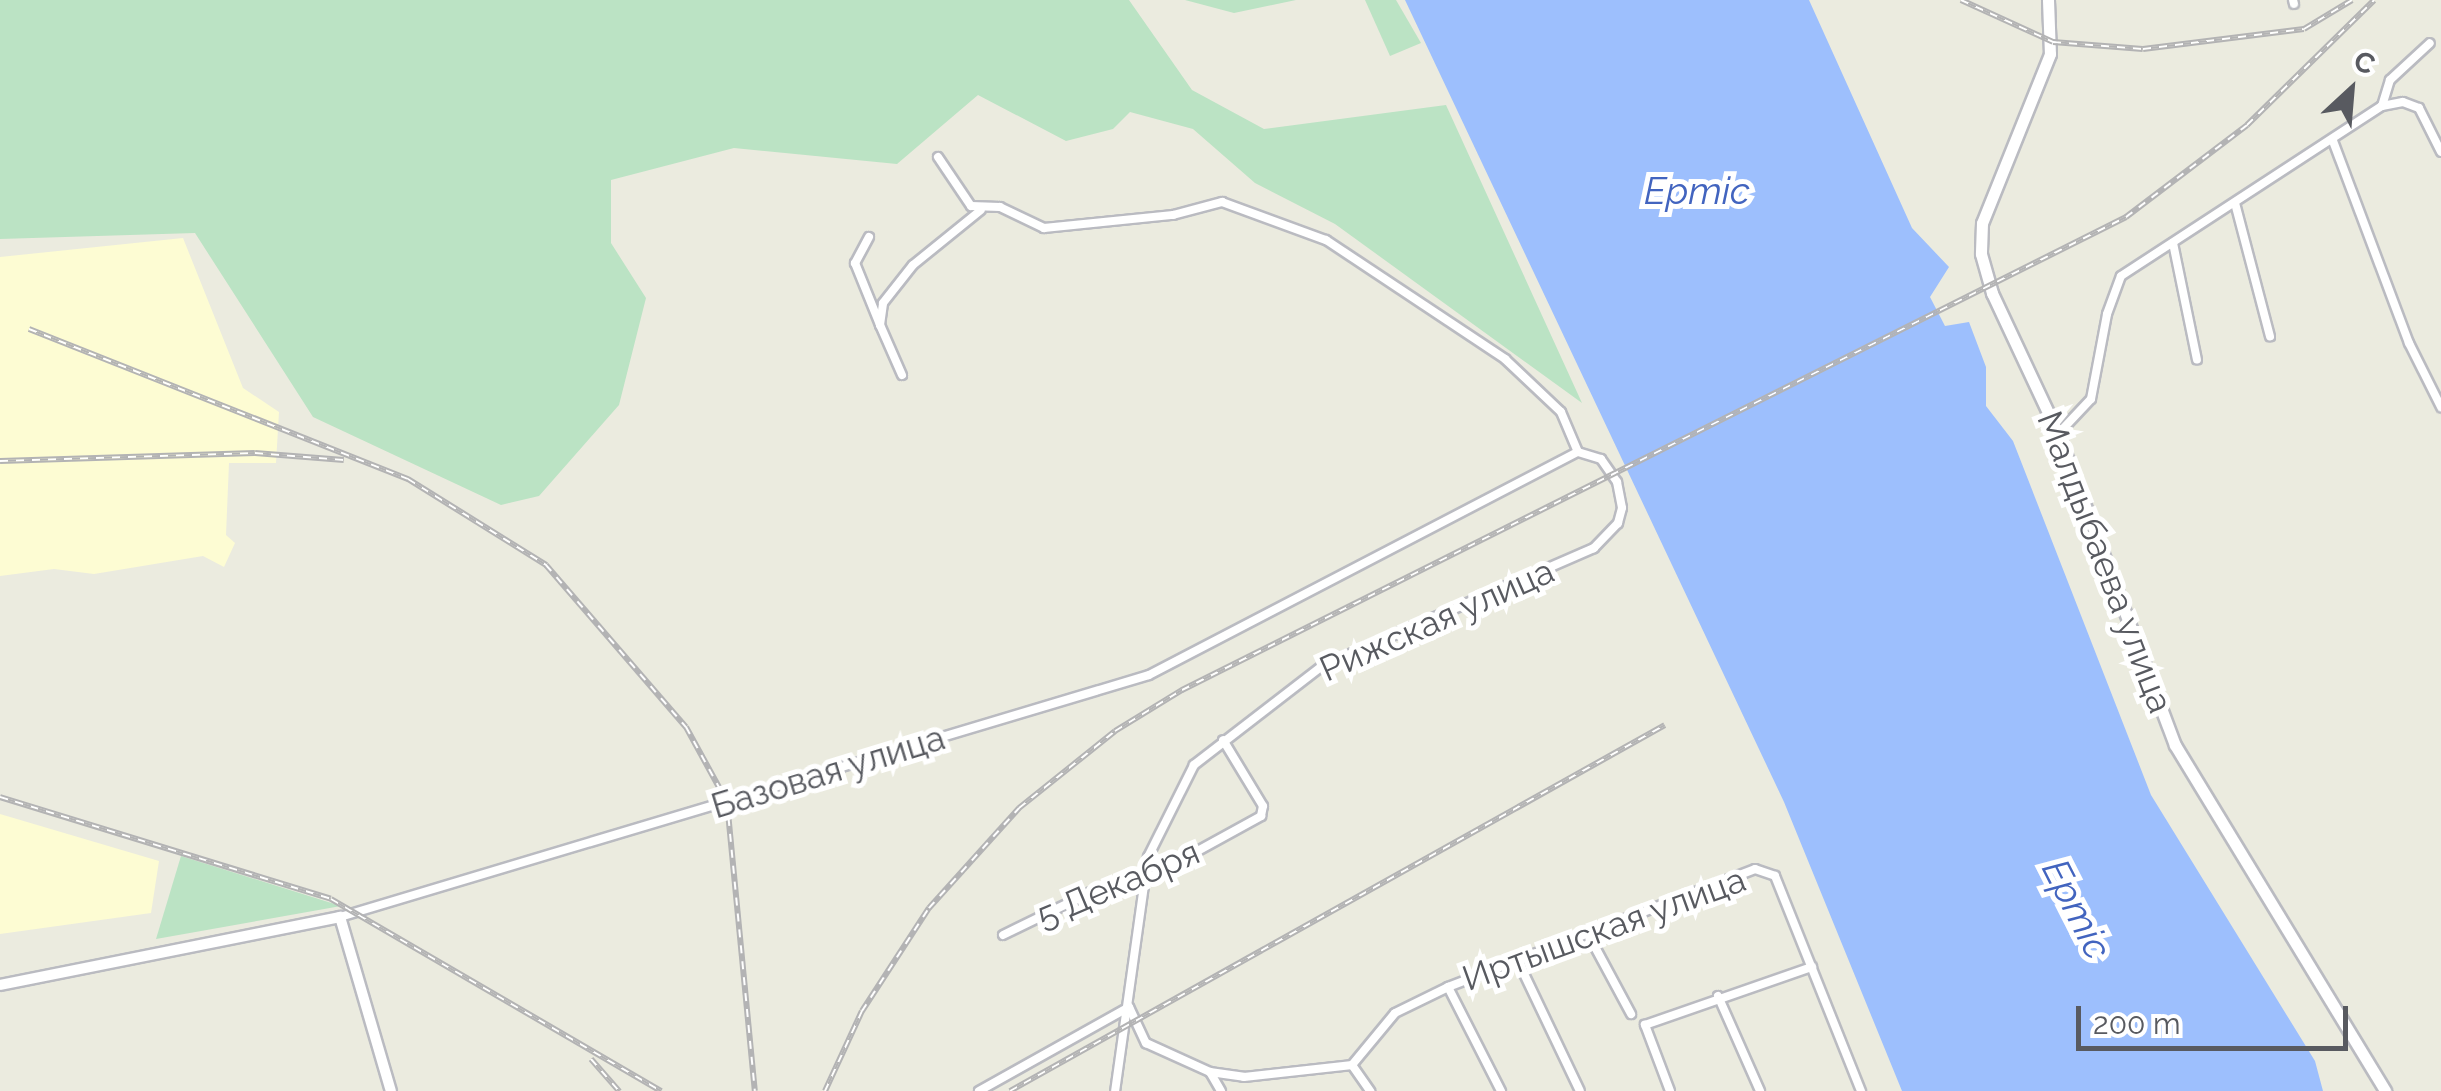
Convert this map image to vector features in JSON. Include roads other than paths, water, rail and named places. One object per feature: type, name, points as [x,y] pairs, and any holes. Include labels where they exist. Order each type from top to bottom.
[{"type":"main road","name":"Малдыбаева улица","points":[[2048,0],[2050,54],[1990,189],[1981,254],[2058,434],[2175,744],[2385,1091]]},
{"type":"street","points":[[2382,106],[2390,80],[2430,43]]},
{"type":"street","points":[[2058,434],[2091,399],[2122,276],[2382,106],[2403,102],[2419,108],[2441,152]]},
{"type":"street","points":[[2333,140],[2409,343],[2441,407]]},
{"type":"street","points":[[938,158],[981,210]]},
{"type":"street","points":[[880,325],[893,284],[981,210],[1000,207],[1044,228],[1173,215],[1222,202],[1326,240],[1505,359],[1561,412],[1578,452]]},
{"type":"street","points":[[2235,203],[2270,336]]},
{"type":"street","points":[[869,237],[855,264],[902,374]]},
{"type":"street","points":[[2173,242],[2198,360]]},
{"type":"street","name":"Рижская улица","points":[[1115,1091],[1143,881],[1169,808],[1194,765],[1322,666],[1594,548],[1618,523],[1622,508],[1609,470],[1590,452],[1578,452]]},
{"type":"street","name":"Базовая улица","points":[[0,985],[340,917],[1149,675],[1578,452]]},
{"type":"street","name":"5 Декабря","points":[[1003,935],[1091,892],[1143,881],[1261,816],[1263,806],[1223,740]]},
{"type":"street","name":"Иртышская улица","points":[[1352,1065],[1395,1013],[1448,987],[1516,957],[1588,934],[1755,869],[1775,876],[1861,1091]]},
{"type":"street","points":[[340,917],[390,1091]]},
{"type":"street","points":[[1588,934],[1631,1014]]},
{"type":"street","points":[[1516,957],[1580,1091]]},
{"type":"street","points":[[1670,1091],[1644,1025],[1718,996],[1812,967]]},
{"type":"street","points":[[1448,987],[1501,1091]]},
{"type":"street","points":[[1718,996],[1760,1091]]},
{"type":"street","points":[[979,1091],[1129,1007],[1146,1043],[1210,1072],[1244,1077],[1352,1065],[1370,1091]]},
{"type":"street","points":[[1210,1072],[1221,1091]]},
{"type":"water","name":"Ертіс","points":[[1405,0],[1809,0],[1912,228],[1949,267],[1930,297],[1945,326],[1969,322],[1986,367],[1986,406],[2013,441],[2151,795],[2315,1061],[2323,1091],[1902,1091],[1784,802]]},
{"type":"railway","points":[[1961,0],[2053,42],[2143,49],[2304,29],[2352,0]]},
{"type":"railway","points":[[825,1091],[862,1011],[929,908],[1019,808],[1115,731],[1182,690],[2126,217],[2247,125],[2374,0]]},
{"type":"railway","points":[[29,329],[408,479],[546,565],[686,727],[727,802],[755,1091]]},
{"type":"railway","points":[[0,461],[255,453],[344,460]]},
{"type":"railway","points":[[1010,1091],[1665,725]]},
{"type":"railway","points":[[0,797],[331,899],[661,1091]]},
{"type":"railway","points":[[591,1059],[619,1091]]}]
